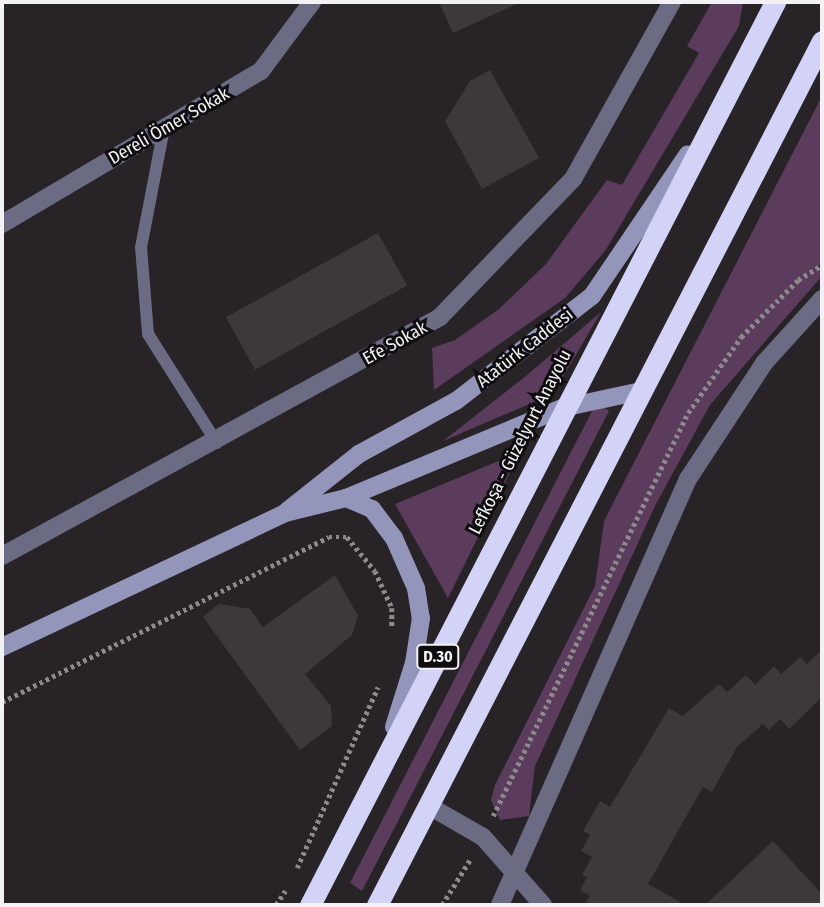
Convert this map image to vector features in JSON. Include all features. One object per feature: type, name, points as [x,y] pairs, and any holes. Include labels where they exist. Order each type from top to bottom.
[{"type":"highway","name":"Lefkoşa - Güzelyurt Anayolu","points":[[310,905],[380,774],[562,408],[775,2]]},
{"type":"highway","points":[[377,905],[822,41]]},
{"type":"main road","name":"Atatürk Caddesi","points":[[285,513],[359,454],[456,401],[592,296],[709,124]]},
{"type":"main road","name":"Atatürk Caddesi","points":[[2,648],[285,513],[346,498],[562,408],[641,391]]},
{"type":"main road","points":[[346,498],[372,509],[394,538],[416,588],[421,618],[414,663],[380,774]]},
{"type":"street","name":"Dereli Ömer Sokak","points":[[2,224],[261,71],[312,2]]},
{"type":"street","name":"Efe Sokak","points":[[2,556],[217,443],[440,317],[573,179],[672,2]]},
{"type":"street","points":[[500,905],[519,872],[688,480],[765,362],[822,299]]},
{"type":"street","points":[[429,806],[483,837],[519,872],[543,905]]},
{"type":"lane","points":[[164,128],[141,247],[148,334],[217,443]]},
{"type":"path","points":[[442,905],[483,837],[688,412],[741,337],[798,280],[822,265]]},
{"type":"path","points":[[2,702],[329,537],[347,537],[375,571],[393,608],[392,632]]},
{"type":"path","points":[[292,878],[382,679]]},
{"type":"path","points":[[276,905],[287,887]]},
{"type":"shaded area","points":[[712,2],[743,2],[739,26],[605,251],[565,298],[434,390],[432,348],[455,340],[499,309],[546,264],[607,180],[622,185],[699,53],[687,46]]},
{"type":"shaded area","points":[[822,96],[822,263],[813,270],[822,265],[822,276],[710,405],[656,504],[535,766],[529,816],[500,820],[491,800],[495,785],[595,586],[604,521]]},
{"type":"shaded area","points":[[601,312],[553,394],[443,441],[526,376]]},
{"type":"shaded area","points":[[602,406],[609,411],[362,891],[350,883],[592,411]]},
{"type":"shaded area","points":[[520,452],[448,598],[395,504]]},
{"type":"building","points":[[439,2],[521,2],[453,33]]},
{"type":"building","points":[[490,70],[539,158],[482,189],[445,121],[470,81]]},
{"type":"building","points":[[378,233],[407,285],[255,370],[226,317]]},
{"type":"building","points":[[335,575],[358,616],[352,635],[305,674],[331,706],[332,726],[300,750],[203,617],[219,604],[250,609],[263,627]]},
{"type":"building","points":[[822,650],[822,697],[789,729],[780,719],[769,730],[763,724],[737,747],[712,792],[703,787],[648,884],[686,905],[584,905],[590,896],[580,890],[587,877],[582,875],[592,857],[581,851],[590,835],[583,831],[600,801],[610,807],[669,708],[683,716],[719,684],[727,692],[746,675],[755,685],[774,666],[781,674],[800,657],[807,664]]},
{"type":"building","points":[[773,841],[822,894],[822,905],[705,905]]}]
